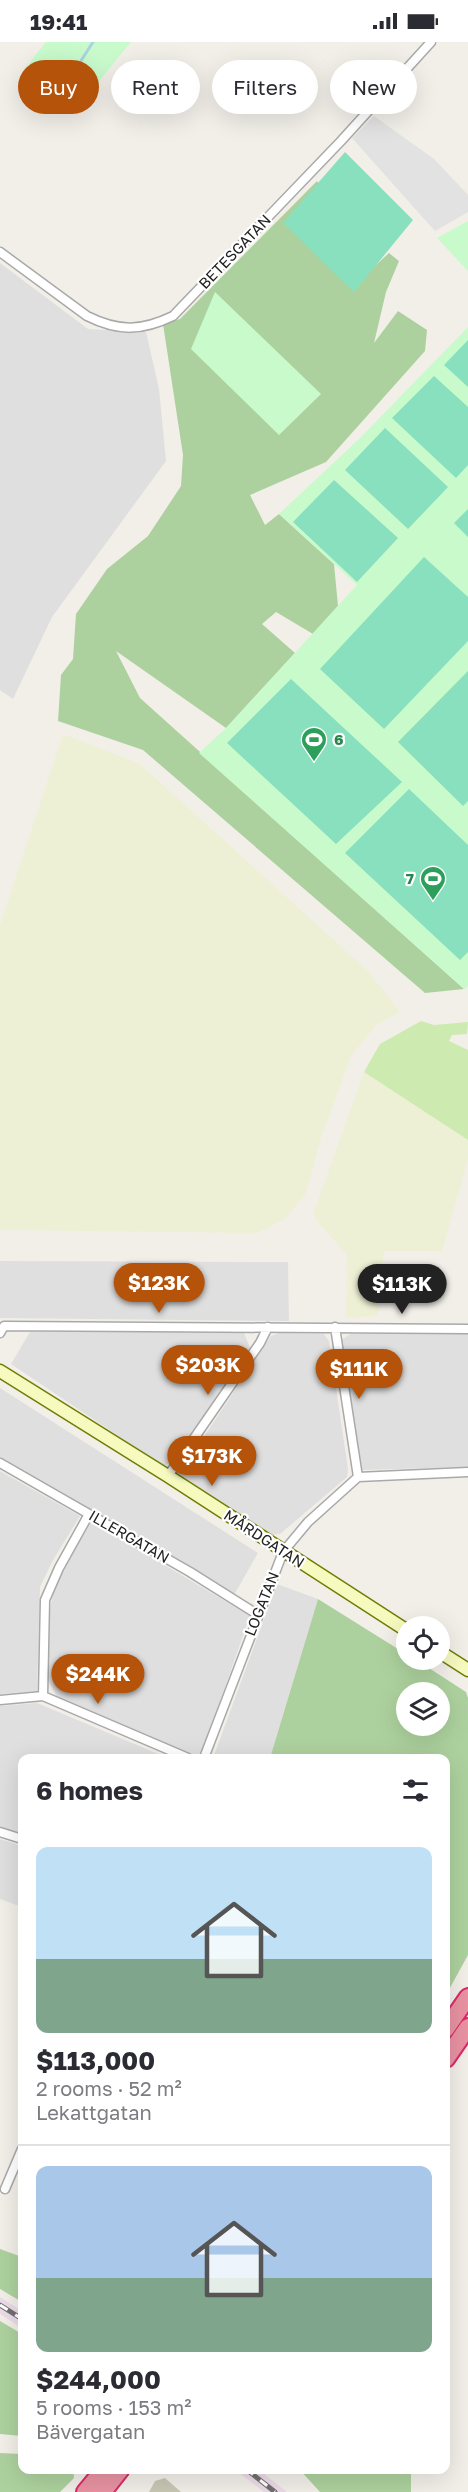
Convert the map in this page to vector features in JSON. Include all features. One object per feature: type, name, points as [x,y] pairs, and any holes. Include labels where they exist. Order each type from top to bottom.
[{"type":"highway","points":[[450,2023],[468,1997]]},
{"type":"highway","points":[[450,2053],[468,2027]]},
{"type":"highway","points":[[85,2492],[100,2474]]},
{"type":"highway","points":[[103,2492],[117,2474]]},
{"type":"street","name":"BETESGATAN","points":[[0,252],[101,323],[122,328],[141,327],[173,316],[341,141],[431,42]]},
{"type":"street","points":[[0,1333],[4,1326],[468,1329]]},
{"type":"street","points":[[168,1476],[268,1328]]},
{"type":"street","points":[[336,1328],[358,1477],[468,1472]]},
{"type":"street","name":"MÅRDGATAN","points":[[0,1371],[168,1476],[396,1624]]},
{"type":"street","name":"ILLERGATAN","points":[[0,1463],[257,1614]]},
{"type":"street","name":"LOGATAN","points":[[205,1754],[257,1614],[283,1552],[308,1522],[358,1477]]},
{"type":"street","points":[[43,1696],[45,1600],[58,1568],[89,1514]]},
{"type":"street","points":[[450,1658],[468,1670]]},
{"type":"street","points":[[0,1700],[43,1696],[179,1754]]},
{"type":"street","points":[[0,1832],[18,1838]]},
{"type":"street","points":[[5,2189],[18,2158]]},
{"type":"shaded area","points":[[374,116],[434,159],[468,195],[468,212],[435,231],[352,138]]},
{"type":"shaded area","points":[[0,263],[88,329],[146,332],[159,389],[166,461],[52,617],[13,699],[0,690]]},
{"type":"shaded area","points":[[63,734],[140,764],[369,972],[400,1012],[376,1025],[351,1056],[321,1138],[306,1193],[286,1218],[258,1233],[0,1230],[0,925]]},
{"type":"shaded area","points":[[364,1072],[468,1140],[468,1159],[442,1251],[384,1251],[378,1316],[346,1318],[347,1255],[316,1220],[314,1211]]},
{"type":"shaded area","points":[[0,1261],[288,1262],[289,1321],[0,1318]]},
{"type":"shaded area","points":[[243,1330],[250,1348],[172,1462],[163,1466],[11,1364],[30,1332]]},
{"type":"shaded area","points":[[279,1333],[324,1334],[329,1341],[348,1469],[347,1477],[280,1534],[271,1535],[179,1474],[271,1336]]},
{"type":"shaded area","points":[[468,1333],[468,1467],[362,1470],[340,1341],[350,1334]]},
{"type":"shaded area","points":[[0,1388],[258,1553],[234,1595],[0,1460]]},
{"type":"shaded area","points":[[0,1471],[80,1516],[52,1562],[40,1587],[37,1691],[0,1694]]},
{"type":"shaded area","points":[[91,1521],[250,1616],[201,1754],[190,1754],[58,1699],[48,1680],[48,1620],[54,1589]]},
{"type":"shaded area","points":[[277,1584],[318,1599],[271,1754],[214,1754]]},
{"type":"shaded area","points":[[37,1703],[158,1754],[18,1754],[18,1833],[0,1826],[0,1706]]},
{"type":"shaded area","points":[[0,1839],[18,1845],[18,1906],[0,1899]]},
{"type":"shaded area","points":[[0,2297],[18,2308],[18,2325],[0,2314]]},
{"type":"shaded area","points":[[241,2474],[264,2474],[287,2492],[264,2492]]},
{"type":"shaded area","points":[[165,2478],[181,2492],[149,2492],[155,2481]]},
{"type":"green space","points":[[46,42],[131,42],[116,60],[111,60],[111,66],[99,81],[99,60],[32,60]]},
{"type":"green space","points":[[345,152],[413,220],[354,292],[283,223]]},
{"type":"green space","points":[[317,181],[328,198],[354,285],[389,253],[399,261],[386,292],[374,343],[398,311],[427,330],[425,351],[326,462],[250,495],[265,525],[279,514],[334,564],[338,606],[313,634],[276,612],[262,624],[295,653],[226,728],[116,651],[140,698],[464,989],[425,993],[143,750],[58,721],[61,675],[73,659],[76,614],[107,569],[148,536],[181,486],[183,455],[163,324],[180,319]]},
{"type":"green space","points":[[468,221],[468,271],[437,238]]},
{"type":"green space","points":[[215,292],[321,394],[279,435],[191,349]]},
{"type":"green space","points":[[468,327],[468,986],[464,989],[199,753],[226,728],[357,585],[279,514],[361,437]]},
{"type":"green space","points":[[468,340],[468,387],[444,365]]},
{"type":"green space","points":[[434,376],[468,407],[468,465],[456,478],[392,418]]},
{"type":"green space","points":[[385,428],[448,487],[408,529],[345,470]]},
{"type":"green space","points":[[334,480],[398,538],[357,582],[293,522]]},
{"type":"green space","points":[[468,509],[468,537],[454,523]]},
{"type":"green space","points":[[424,557],[468,597],[468,641],[384,729],[320,669]]},
{"type":"green space","points":[[468,671],[468,801],[463,806],[398,742]]},
{"type":"green space","name":"6","points":[[291,679],[402,782],[336,844],[227,743]]},
{"type":"green space","name":"7","points":[[409,789],[468,845],[468,952],[460,960],[345,853]]},
{"type":"green space","points":[[421,1021],[434,1025],[468,1022],[467,1034],[452,1035],[449,1041],[468,1050],[468,1140],[364,1072],[380,1044]]},
{"type":"green space","points":[[318,1599],[396,1648],[396,1670],[432,1670],[466,1692],[468,1698],[468,1955],[450,1988],[450,1754],[271,1754]]},
{"type":"green space","points":[[0,2249],[18,2256],[18,2300],[0,2289]]},
{"type":"green space","points":[[0,2321],[18,2332],[18,2436],[0,2434]]},
{"type":"green space","points":[[0,2453],[18,2454],[18,2474],[74,2474],[74,2478],[60,2492],[0,2492]]},
{"type":"green space","points":[[304,2474],[411,2474],[411,2492],[320,2492]]},
{"type":"waterway","points":[[81,60],[93,42]]},
{"type":"railway","points":[[0,2305],[18,2316]]},
{"type":"railway","points":[[252,2474],[275,2492]]},
{"type":"place","name":"6","points":[[314,763]]},
{"type":"place","name":"7","points":[[433,902]]}]
